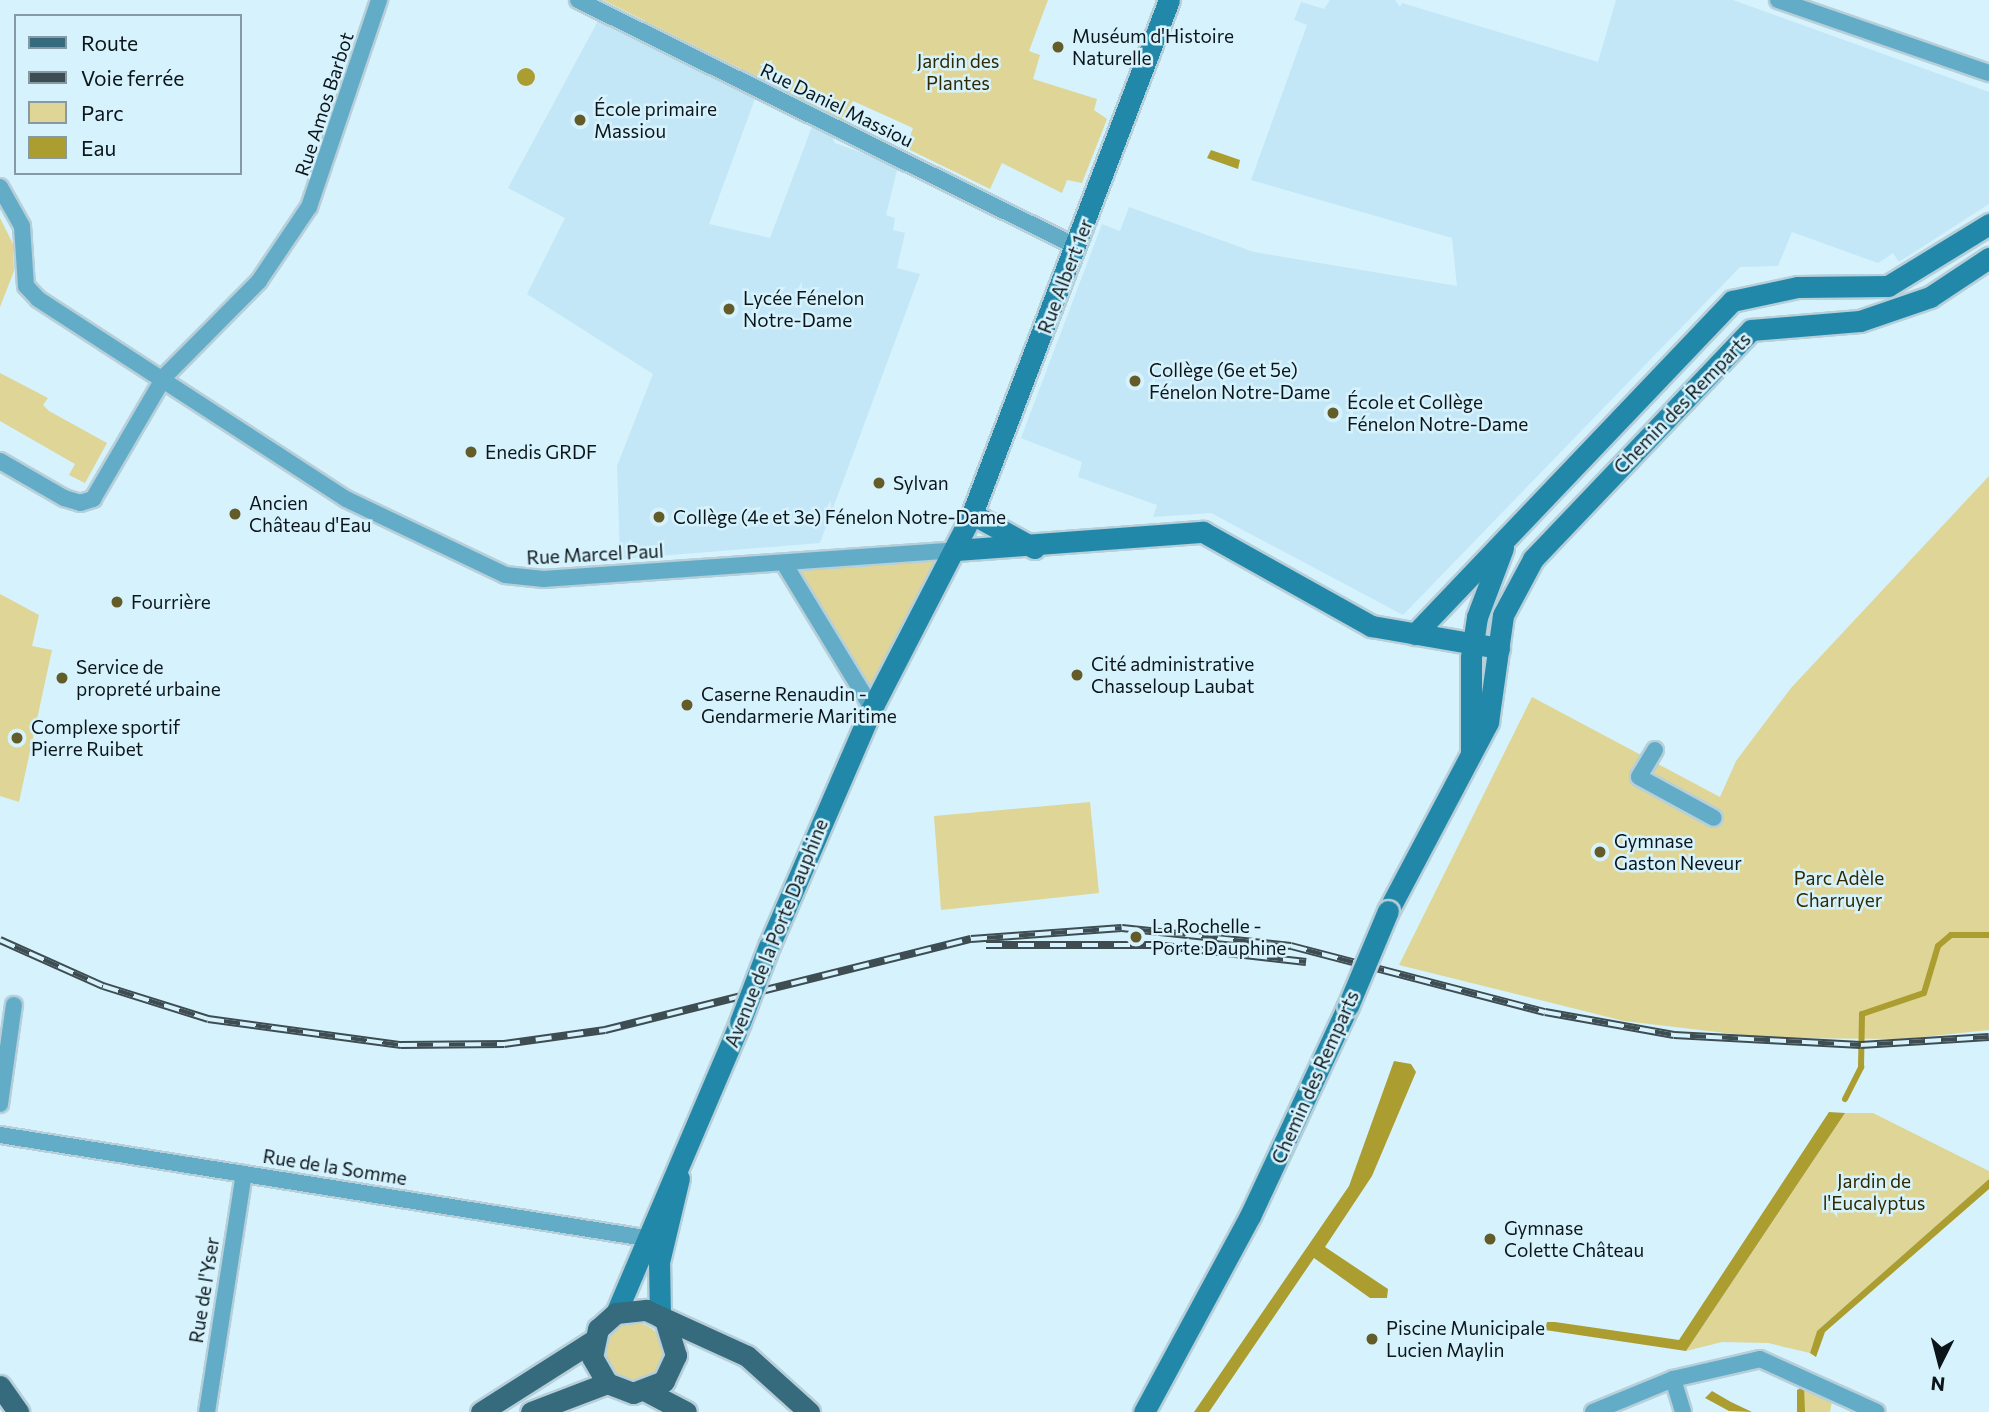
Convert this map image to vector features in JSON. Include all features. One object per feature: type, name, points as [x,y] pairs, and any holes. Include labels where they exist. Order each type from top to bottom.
[{"type":"main road","name":"Rue Albert 1er","points":[[956,550],[1077,247],[1169,0]]},
{"type":"main road","name":"Chemin des Remparts","points":[[1415,634],[1732,301],[1798,287],[1888,286],[1989,224]]},
{"type":"main road","name":"Chemin des Remparts","points":[[1133,1412],[1147,1404],[1250,1216],[1348,1006],[1388,911],[1488,722],[1503,615],[1533,559],[1751,330],[1860,321],[1930,297],[1989,258]]},
{"type":"main road","points":[[972,514],[1034,548]]},
{"type":"main road","points":[[956,550],[1034,548],[1203,532],[1371,626],[1499,648]]},
{"type":"main road","name":"Chemin des Remparts","points":[[1471,755],[1472,645],[1506,541]]},
{"type":"main road","name":"Avenue de la Porte Dauphine","points":[[616,1312],[654,1239],[683,1158],[769,946],[872,708],[956,550]]},
{"type":"main road","name":"Avenue de la Porte Dauphine","points":[[654,1239],[663,1320]]},
{"type":"main road","points":[[481,1412],[593,1341],[616,1312],[639,1310],[747,1356],[809,1412]]},
{"type":"main road","points":[[646,1391],[673,1368],[676,1345],[663,1320]]},
{"type":"main road","points":[[593,1341],[592,1357],[607,1383]]},
{"type":"main road","points":[[531,1412],[607,1383],[646,1391],[686,1412]]},
{"type":"main road","points":[[0,1386],[19,1411]]},
{"type":"street","name":"Rue Amos Barbot","points":[[0,461],[64,498],[88,503],[165,376],[223,321],[272,265],[318,189],[379,0]]},
{"type":"street","name":"Rue Daniel Massiou","points":[[578,0],[1077,247]]},
{"type":"street","points":[[1778,0],[1989,73]]},
{"type":"street","name":"Rue Marcel Paul","points":[[0,187],[22,226],[30,292],[165,376],[346,499],[505,575],[544,579],[785,565],[956,550]]},
{"type":"street","points":[[785,565],[872,708]]},
{"type":"street","points":[[1655,750],[1639,776],[1714,818]]},
{"type":"street","points":[[0,1104],[14,1005]]},
{"type":"street","name":"Rue de la Somme","points":[[0,1135],[654,1239]]},
{"type":"street","name":"Rue de l'Yser","points":[[207,1412],[244,1174]]},
{"type":"street","points":[[1593,1412],[1673,1379],[1760,1359],[1877,1412]]},
{"type":"street","points":[[1673,1379],[1683,1412]]},
{"type":"shaded area","points":[[1330,0],[1395,0],[1400,7],[1402,3],[1598,62],[1616,0],[1733,0],[1989,92],[1989,204],[1899,262],[1893,253],[1878,263],[1792,232],[1778,266],[1740,267],[1403,615],[1211,513],[1153,517],[1157,505],[1078,477],[1082,462],[1021,438],[1102,224],[1120,231],[1129,207],[1254,252],[1457,286],[1452,238],[1251,180],[1307,25],[1294,20],[1301,2],[1324,9]]},
{"type":"shaded area","name":"Lycée Fénelon Notre-Dame","points":[[599,19],[756,96],[709,224],[770,238],[813,124],[830,132],[835,143],[898,166],[886,215],[895,218],[893,230],[905,233],[897,268],[920,274],[820,543],[620,559],[617,466],[653,374],[527,294],[565,218],[508,188]]},
{"type":"green space","name":"Jardin des Plantes","points":[[603,0],[1048,0],[1029,51],[1040,55],[1033,79],[1097,99],[1094,110],[1107,119],[1082,183],[1067,180],[1062,193],[1002,163],[990,189],[906,148],[913,128],[853,101],[844,120]]},
{"type":"green space","points":[[0,218],[13,244],[14,271],[0,307]]},
{"type":"green space","points":[[0,373],[48,398],[43,405],[49,411],[107,443],[85,483],[69,475],[75,464],[0,421]]},
{"type":"green space","name":"Parc Adèle Charruyer","points":[[1989,476],[1989,1030],[1903,1039],[1768,1038],[1624,1021],[1399,965],[1532,697],[1720,797],[1736,761],[1791,688]]},
{"type":"green space","points":[[956,550],[872,708],[785,565]]},
{"type":"green space","name":"Complexe sportif Pierre Ruibet","points":[[0,594],[39,615],[32,646],[52,650],[19,802],[0,796]]},
{"type":"green space","points":[[1090,802],[1099,893],[941,910],[934,816]]},
{"type":"green space","name":"Jardin de l'Eucalyptus","points":[[1845,1113],[1873,1113],[1989,1171],[1989,1179],[1817,1331],[1810,1353],[1768,1343],[1722,1342],[1686,1351]]},
{"type":"green space","points":[[629,1323],[641,1323],[656,1331],[664,1346],[664,1358],[656,1373],[641,1381],[629,1381],[614,1373],[606,1358],[606,1346],[614,1331]]},
{"type":"green space","points":[[1806,1376],[1834,1391],[1830,1412],[1800,1412]]},
{"type":"water","points":[[526,68],[532,71],[535,77],[532,83],[526,86],[520,83],[517,77],[520,71]]},
{"type":"water","points":[[1211,150],[1240,160],[1238,169],[1207,158]]},
{"type":"water","points":[[1394,1061],[1411,1064],[1416,1072],[1372,1176],[1325,1247],[1388,1289],[1387,1298],[1370,1298],[1314,1258],[1209,1412],[1194,1412],[1349,1186]]},
{"type":"water","points":[[1829,1112],[1845,1113],[1686,1351],[1545,1330],[1547,1322],[1555,1322],[1679,1340]]},
{"type":"water","points":[[1989,1179],[1989,1189],[1825,1332],[1816,1357],[1810,1353],[1817,1331]]},
{"type":"water","points":[[1804,1386],[1805,1412],[1797,1412],[1797,1390]]},
{"type":"water","points":[[1712,1391],[1752,1412],[1729,1411],[1705,1398]]},
{"type":"waterway","points":[[1845,1099],[1861,1067],[1862,1014],[1924,993],[1938,946],[1951,935],[1989,935]]},
{"type":"railway","points":[[0,940],[103,986],[208,1019],[401,1045],[504,1044],[605,1030],[971,939],[1122,928],[1291,946],[1545,1012],[1674,1035],[1861,1045],[1989,1037]]},
{"type":"railway","points":[[986,945],[1156,945],[1306,962]]},
{"type":"place","name":"Muséum d'Histoire Naturelle","points":[[1058,47]]},
{"type":"place","name":"École primaire Massiou","points":[[580,120]]},
{"type":"place","name":"Lycée Fénelon Notre-Dame","points":[[729,309]]},
{"type":"place","name":"Collège (6e et 5e) Fénelon Notre-Dame","points":[[1135,381]]},
{"type":"place","name":"École et Collège Fénelon Notre-Dame","points":[[1333,413]]},
{"type":"place","name":"Enedis GRDF","points":[[471,452]]},
{"type":"place","name":"Sylvan","points":[[879,483]]},
{"type":"place","name":"Ancien Château d'Eau","points":[[235,514]]},
{"type":"place","name":"Collège (4e et 3e) Fénelon Notre-Dame","points":[[659,517]]},
{"type":"place","name":"Fourrière","points":[[117,602]]},
{"type":"place","name":"Cité administrative Chasseloup Laubat","points":[[1077,675]]},
{"type":"place","name":"Service de propreté urbaine","points":[[62,678]]},
{"type":"place","name":"Caserne Renaudin - Gendarmerie Maritime","points":[[687,705]]},
{"type":"place","name":"Complexe sportif Pierre Ruibet","points":[[17,738]]},
{"type":"place","name":"Gymnase Gaston Neveur","points":[[1600,852]]},
{"type":"place","name":"La Rochelle - Porte Dauphine","points":[[1136,937]]},
{"type":"place","name":"Gymnase Colette Château","points":[[1490,1239]]},
{"type":"place","name":"Piscine Municipale Lucien Maylin","points":[[1372,1339]]}]
